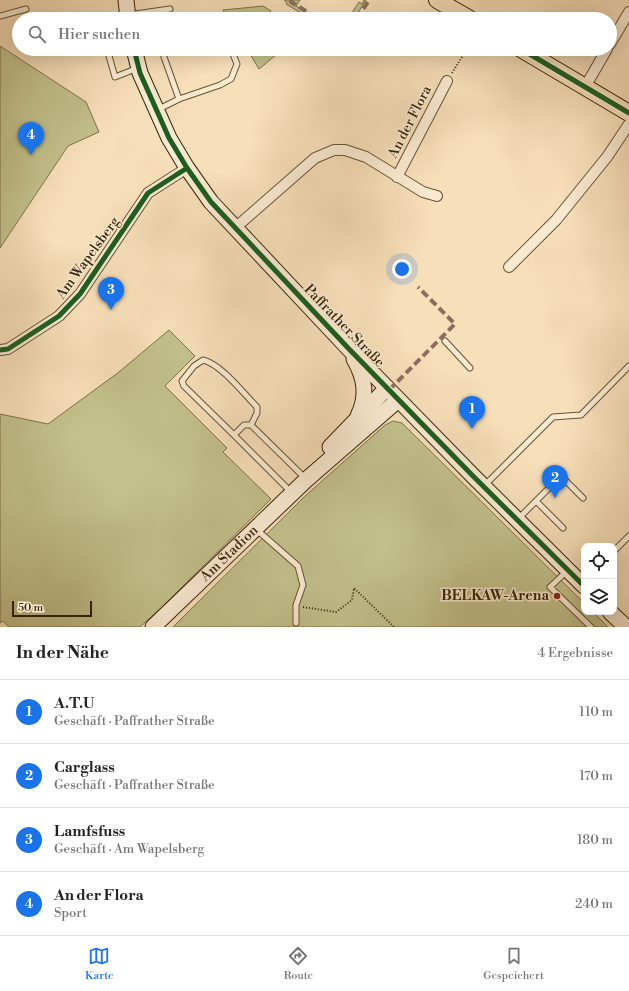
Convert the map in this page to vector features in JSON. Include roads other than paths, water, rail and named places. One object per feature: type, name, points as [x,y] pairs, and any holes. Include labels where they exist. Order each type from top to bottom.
[{"type":"main road","points":[[437,0],[458,12]]},
{"type":"main road","name":"Paffrather Straße","points":[[136,56],[139,68],[168,138],[211,202],[349,350],[483,486],[581,582]]},
{"type":"main road","points":[[533,56],[629,113]]},
{"type":"main road","points":[[349,350],[359,368],[365,390],[364,405],[355,422]]},
{"type":"main road","name":"Am Stadion","points":[[306,480],[319,458],[387,388]]},
{"type":"main road","name":"Am Stadion","points":[[153,627],[306,480],[398,400]]},
{"type":"main road","points":[[614,615],[624,623]]},
{"type":"street","points":[[617,32],[629,12]]},
{"type":"street","points":[[585,87],[603,56]]},
{"type":"street","name":"An der Flora","points":[[397,177],[447,81]]},
{"type":"street","points":[[508,267],[556,220],[607,157],[629,124]]},
{"type":"street","name":"An der Flora","points":[[235,228],[315,158],[334,150],[345,150],[366,158],[423,192],[436,196]]},
{"type":"street","name":"Am Wapelsberg","points":[[0,350],[8,349],[59,316],[80,294],[148,194],[187,168]]},
{"type":"lane","points":[[15,12],[26,9]]},
{"type":"lane","points":[[127,11],[170,9]]},
{"type":"lane","points":[[0,16],[12,13]]},
{"type":"lane","points":[[109,56],[115,78],[139,68]]},
{"type":"lane","points":[[156,111],[179,99],[220,86],[231,79],[236,72],[237,64],[234,56]]},
{"type":"lane","points":[[164,57],[179,99]]},
{"type":"lane","points":[[445,341],[470,368]]},
{"type":"lane","points":[[251,425],[257,413],[257,408],[237,386],[211,361],[203,360],[194,366],[182,381],[184,386],[293,493]]},
{"type":"lane","points":[[483,486],[553,417],[581,415],[629,366]]},
{"type":"lane","points":[[234,435],[244,425],[251,425],[306,480]]},
{"type":"lane","points":[[517,520],[561,476],[583,498]]},
{"type":"lane","points":[[536,501],[563,528]]},
{"type":"lane","points":[[256,529],[298,566],[303,585],[296,606],[296,623]]},
{"type":"lane","points":[[617,548],[629,536]]},
{"type":"lane","points":[[568,570],[550,587],[591,627]]},
{"type":"place","name":"An der Flora","points":[[31,155]]},
{"type":"place","name":"Lamfsfuss","points":[[111,310]]},
{"type":"place","name":"A.T.U","points":[[472,429]]},
{"type":"place","name":"Carglass","points":[[555,498]]},
{"type":"place","name":"BELKAW-Arena","points":[[557,596]]}]
